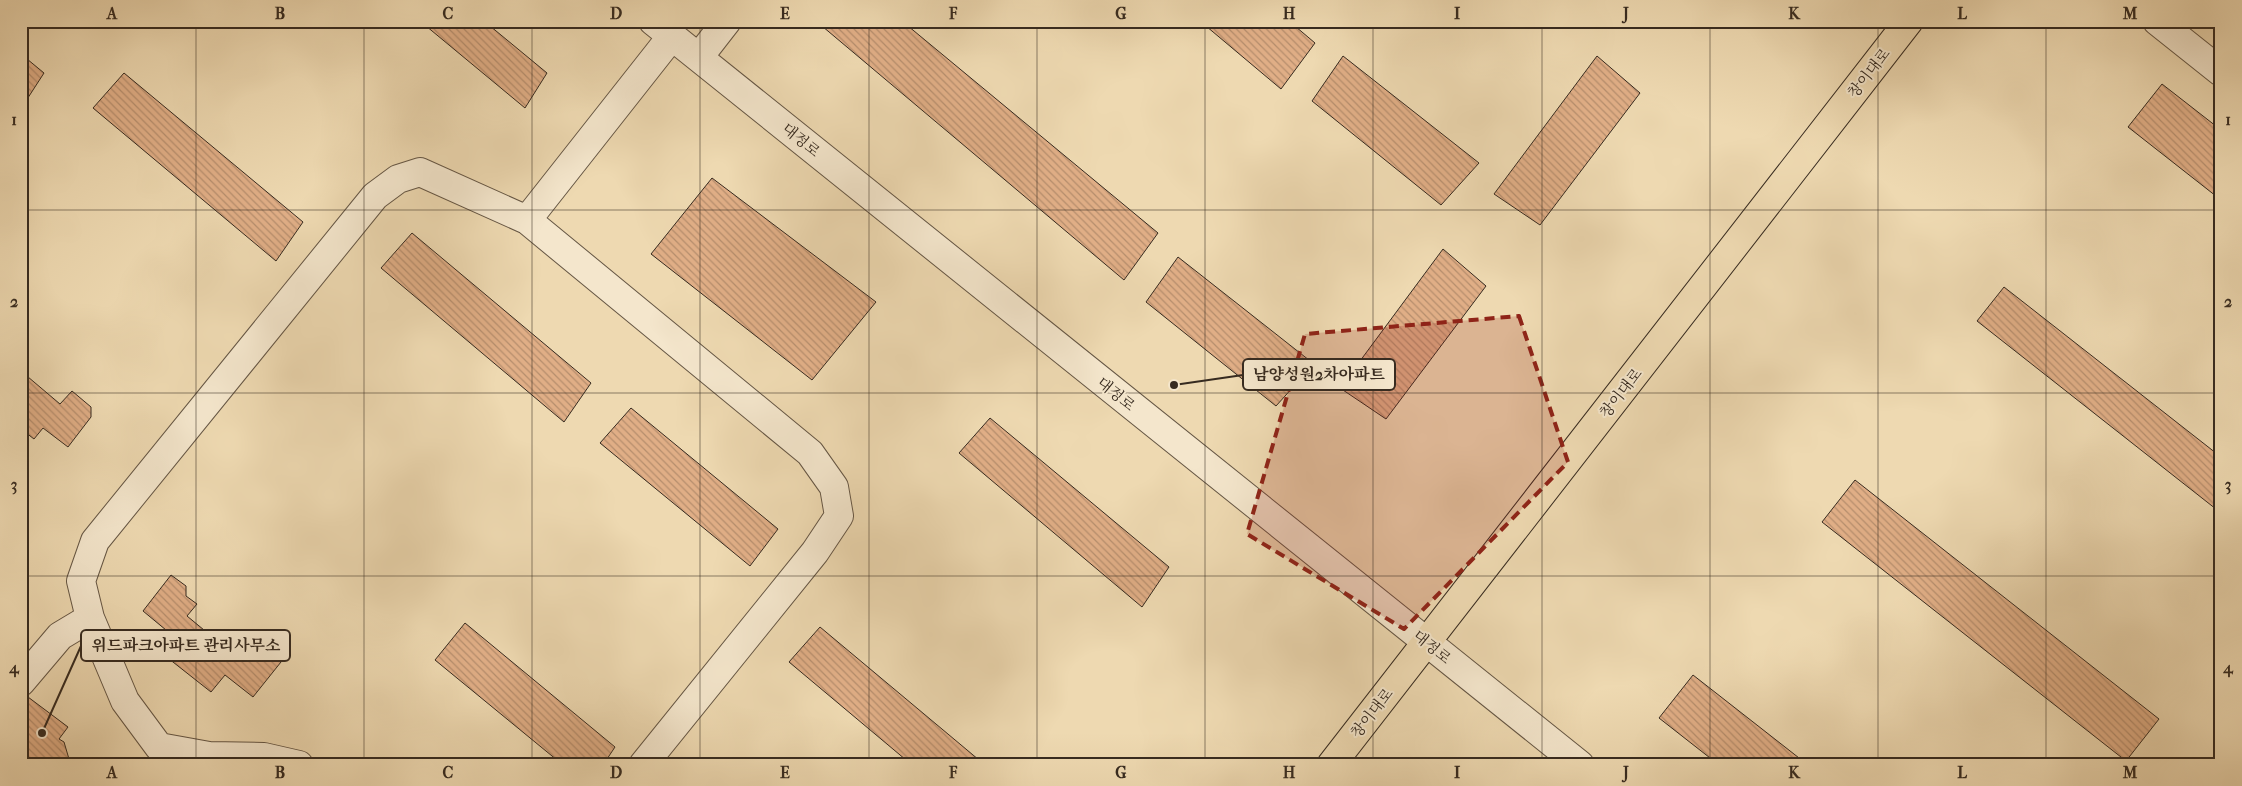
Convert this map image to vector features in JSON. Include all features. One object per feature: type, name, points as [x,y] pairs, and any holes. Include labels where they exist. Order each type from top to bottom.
[{"type":"main road","name":"창이대로","points":[[1331,765],[1427,644],[1909,21]]},
{"type":"street","points":[[699,58],[727,21]]},
{"type":"street","points":[[2156,21],[2217,62]]},
{"type":"street","points":[[527,220],[663,29]]},
{"type":"street","name":"대정로","points":[[663,29],[1580,765]]},
{"type":"street","points":[[299,765],[264,757],[152,756],[125,702],[90,618],[81,581],[95,541],[375,196],[398,179],[420,172],[527,220],[810,453],[834,487],[839,516],[814,552],[643,765]]},
{"type":"street","points":[[21,682],[60,636],[90,618]]},
{"type":"highlighted area","points":[[1519,316],[1568,462],[1404,629],[1247,534],[1305,334]]},
{"type":"building","points":[[420,21],[484,21],[547,73],[525,108]]},
{"type":"building","points":[[816,21],[902,21],[1158,233],[1124,280]]},
{"type":"building","points":[[1200,21],[1289,21],[1315,43],[1281,89]]},
{"type":"building","points":[[21,54],[44,73],[22,107],[21,106]]},
{"type":"building","points":[[1343,56],[1479,163],[1441,205],[1312,101]]},
{"type":"building","points":[[1597,56],[1640,93],[1540,225],[1494,194]]},
{"type":"building","points":[[124,73],[303,222],[276,261],[93,108]]},
{"type":"building","points":[[2162,84],[2221,130],[2221,200],[2128,127]]},
{"type":"building","points":[[712,178],[876,302],[812,380],[651,254]]},
{"type":"building","points":[[412,233],[591,383],[564,422],[381,268]]},
{"type":"building","points":[[1443,249],[1486,286],[1386,419],[1340,388]]},
{"type":"building","points":[[1178,257],[1314,364],[1276,406],[1146,302]]},
{"type":"building","points":[[2004,287],[2221,457],[2221,513],[1977,321]]},
{"type":"building","points":[[21,371],[60,404],[72,391],[91,407],[91,417],[68,447],[43,428],[34,439],[21,429]]},
{"type":"building","points":[[631,408],[778,529],[750,566],[600,443]]},
{"type":"building","points":[[990,418],[1169,567],[1142,607],[959,453]]},
{"type":"building","points":[[1855,480],[2159,719],[2126,761],[1822,522]]},
{"type":"building","points":[[171,575],[186,586],[186,596],[197,604],[187,616],[238,658],[249,645],[258,654],[267,651],[281,662],[253,697],[225,675],[211,692],[159,651],[172,635],[143,611]]},
{"type":"building","points":[[465,623],[615,747],[603,765],[563,765],[435,660]]},
{"type":"building","points":[[820,627],[985,765],[912,765],[789,662]]},
{"type":"building","points":[[1693,675],[1808,765],[1719,765],[1659,718]]},
{"type":"building","points":[[28,697],[68,727],[59,739],[64,742],[69,759],[64,765],[21,765],[21,707]]},
{"type":"place","name":"남양성원2차아파트","points":[[1174,385]]},
{"type":"place","name":"위드파크아파트 관리사무소","points":[[42,733]]}]
